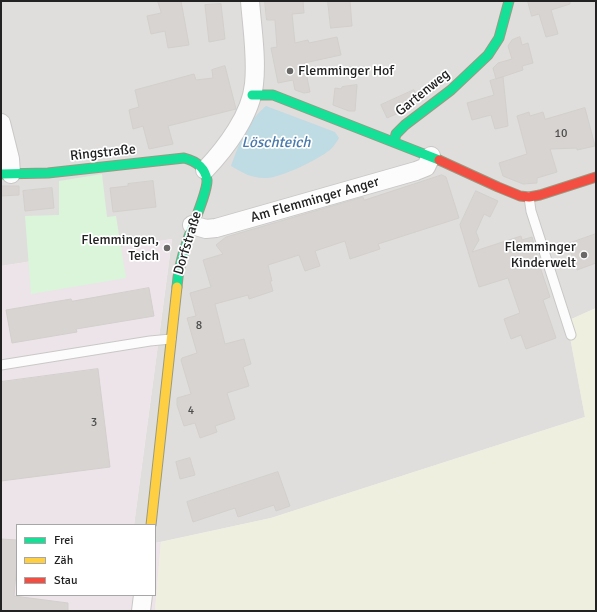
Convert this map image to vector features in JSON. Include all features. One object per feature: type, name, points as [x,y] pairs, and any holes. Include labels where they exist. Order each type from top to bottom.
[{"type":"street","points":[[205,170],[222,152],[229,141],[237,128],[252,95],[255,74],[250,1]]},
{"type":"street","name":"Gartenweg","points":[[394,142],[396,134],[447,94],[488,55],[499,38],[504,26],[509,1]]},
{"type":"street","points":[[252,95],[273,96],[431,156],[520,196],[529,197],[596,177]]},
{"type":"street","points":[[1,123],[10,159],[6,174]]},
{"type":"street","name":"Am Flemminger Anger","points":[[192,225],[206,229],[216,228],[416,172],[426,166],[431,156]]},
{"type":"street","name":"Ringstraße","points":[[6,174],[48,173],[184,158],[194,160],[205,170]]},
{"type":"street","name":"Dorfstraße","points":[[150,524],[180,262],[207,186],[205,170]]},
{"type":"street","points":[[141,611],[143,596]]},
{"type":"lane","points":[[529,197],[531,211],[571,335]]},
{"type":"lane","points":[[1,365],[171,339]]},
{"type":"shaded area","points":[[1,1],[596,1],[596,308],[567,321],[585,417],[271,518],[156,543],[156,524],[134,524],[172,239],[1,266]]},
{"type":"shaded area","points":[[172,239],[134,524],[16,524],[16,596],[156,596],[156,543],[161,542],[155,611],[1,611],[1,266]]},
{"type":"green space","points":[[102,174],[107,217],[116,216],[126,278],[31,294],[25,216],[59,215],[59,181]]},
{"type":"green space","points":[[596,308],[596,611],[155,611],[161,542],[271,518],[585,417],[567,321]]},
{"type":"water","name":"Löschteich","points":[[266,106],[335,132],[339,138],[333,147],[327,152],[290,172],[265,178],[247,175],[231,166],[244,133],[253,119]]},
{"type":"building","points":[[158,1],[181,1],[189,45],[168,48],[165,31],[151,34],[147,16],[161,13]]},
{"type":"building","name":"Flemminger Hof","points":[[265,1],[303,1],[304,13],[292,14],[295,43],[308,40],[309,43],[337,37],[341,55],[304,63],[310,92],[304,93],[295,90],[293,80],[278,83],[271,48],[277,47],[275,20],[267,20]]},
{"type":"building","points":[[328,1],[350,1],[352,26],[331,28]]},
{"type":"building","points":[[528,1],[570,1],[570,4],[551,10],[558,34],[546,37],[539,14],[532,16]]},
{"type":"building","points":[[221,4],[225,39],[209,42],[205,5]]},
{"type":"building","points":[[520,37],[522,45],[528,43],[533,63],[522,66],[523,70],[496,79],[493,68],[498,63],[512,59],[508,46],[512,40]]},
{"type":"building","points":[[225,66],[236,109],[168,126],[173,144],[149,149],[143,126],[133,129],[129,110],[139,107],[135,90],[194,74],[196,80],[213,78],[212,70]]},
{"type":"building","points":[[503,77],[508,126],[495,129],[491,115],[472,120],[467,103],[494,95],[490,81]]},
{"type":"building","points":[[357,85],[355,111],[349,111],[333,105],[335,88],[341,89],[342,87]]},
{"type":"building","points":[[414,90],[418,99],[403,111],[387,118],[381,105]]},
{"type":"building","points":[[585,108],[595,146],[577,150],[577,148],[550,149],[557,172],[537,178],[537,183],[523,184],[503,176],[499,163],[527,154],[517,116],[529,112],[530,116],[543,112],[545,119]]},
{"type":"building","points":[[442,175],[446,177],[459,218],[378,244],[380,249],[350,259],[345,241],[315,251],[320,266],[305,271],[299,255],[268,265],[273,291],[249,299],[248,295],[215,304],[225,344],[244,339],[251,364],[243,367],[249,386],[227,393],[235,419],[215,426],[217,432],[200,438],[195,423],[184,426],[177,405],[177,398],[191,394],[181,360],[182,358],[197,353],[187,318],[196,316],[190,293],[211,287],[203,260],[223,254],[216,245],[226,237],[363,197],[364,200]]},
{"type":"building","points":[[153,181],[156,207],[113,212],[110,188]]},
{"type":"building","points":[[1,186],[19,186],[19,195],[1,196]]},
{"type":"building","points":[[52,188],[54,208],[25,211],[23,191]]},
{"type":"building","points":[[476,191],[498,201],[490,217],[484,214],[476,232],[479,240],[472,252],[521,236],[522,240],[532,237],[536,255],[550,297],[543,300],[556,338],[526,349],[521,335],[511,339],[504,319],[520,313],[508,278],[479,287],[460,225]]},
{"type":"building","name":"Flemminger Kinderwelt","points":[[596,234],[596,263],[577,270],[568,244]]},
{"type":"building","points":[[149,288],[154,316],[76,329],[77,332],[12,343],[6,310]]},
{"type":"building","points":[[98,369],[110,467],[1,481],[1,382]]},
{"type":"building","points":[[190,458],[195,475],[180,479],[176,462]]},
{"type":"building","points":[[278,472],[290,506],[276,511],[274,505],[238,517],[235,508],[193,522],[187,502]]},
{"type":"building","points":[[1,539],[16,540],[14,596],[68,603],[68,611],[1,611]]},
{"type":"traffic: fast","points":[[394,142],[396,134],[405,125],[451,90],[488,55],[499,38],[509,1]]},
{"type":"traffic: fast","points":[[252,95],[273,95],[439,160]]},
{"type":"traffic: fast","points":[[1,174],[48,173],[184,158],[196,163],[202,168],[206,175],[207,185],[183,253],[177,287]]},
{"type":"traffic: slow","points":[[151,524],[177,287]]},
{"type":"traffic: jam","points":[[439,160],[498,187],[520,196],[529,197],[540,195],[596,177]]},
{"type":"place","name":"Flemminger Hof","points":[[290,71]]},
{"type":"place","name":"Flemmingen, Teich","points":[[167,248]]},
{"type":"place","name":"Flemminger Kinderwelt","points":[[584,255]]}]
